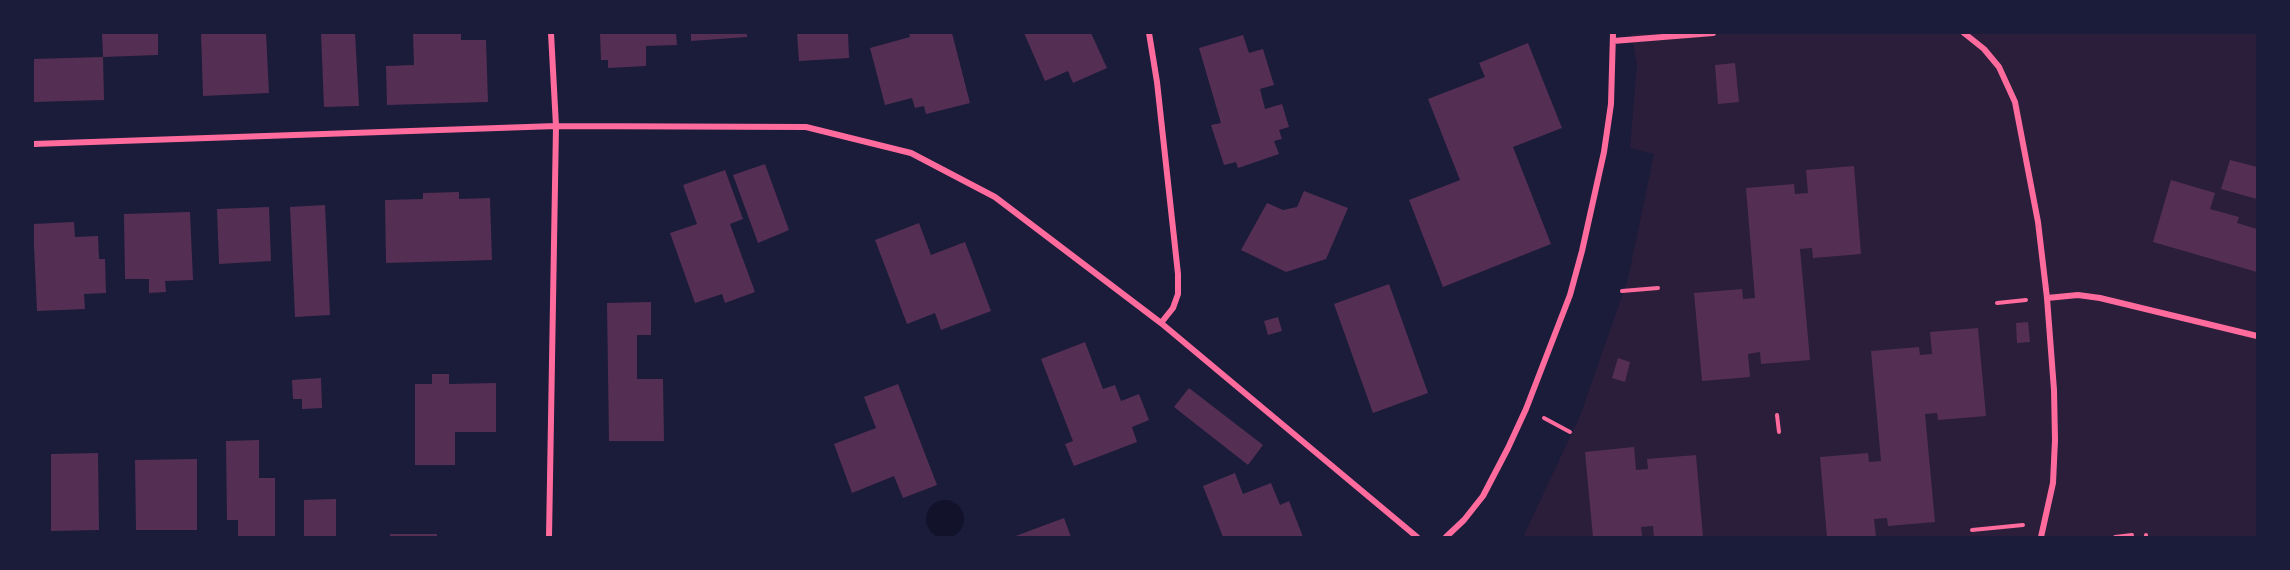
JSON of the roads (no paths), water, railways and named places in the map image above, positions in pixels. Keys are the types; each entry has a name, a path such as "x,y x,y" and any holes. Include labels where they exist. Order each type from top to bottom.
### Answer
{"street":[{"path":"549,537 556,126 551,33"},
{"path":"1149,33 1157,82 1178,274 1178,294 1173,308 1161,323"},
{"path":"1446,537 1464,520 1483,496 1526,409 1570,295 1585,240 1604,152 1611,104 1613,33"},
{"path":"1613,41 1713,33"},
{"path":"1964,33 1984,49 1999,67 2015,102 2038,222 2047,298 2054,390 2055,440 2053,483 2041,537"},
{"path":"33,144 556,126 806,127 911,153 995,197 1161,323 1417,537"},
{"path":"2047,298 2078,295 2100,298 2257,336"}]}
